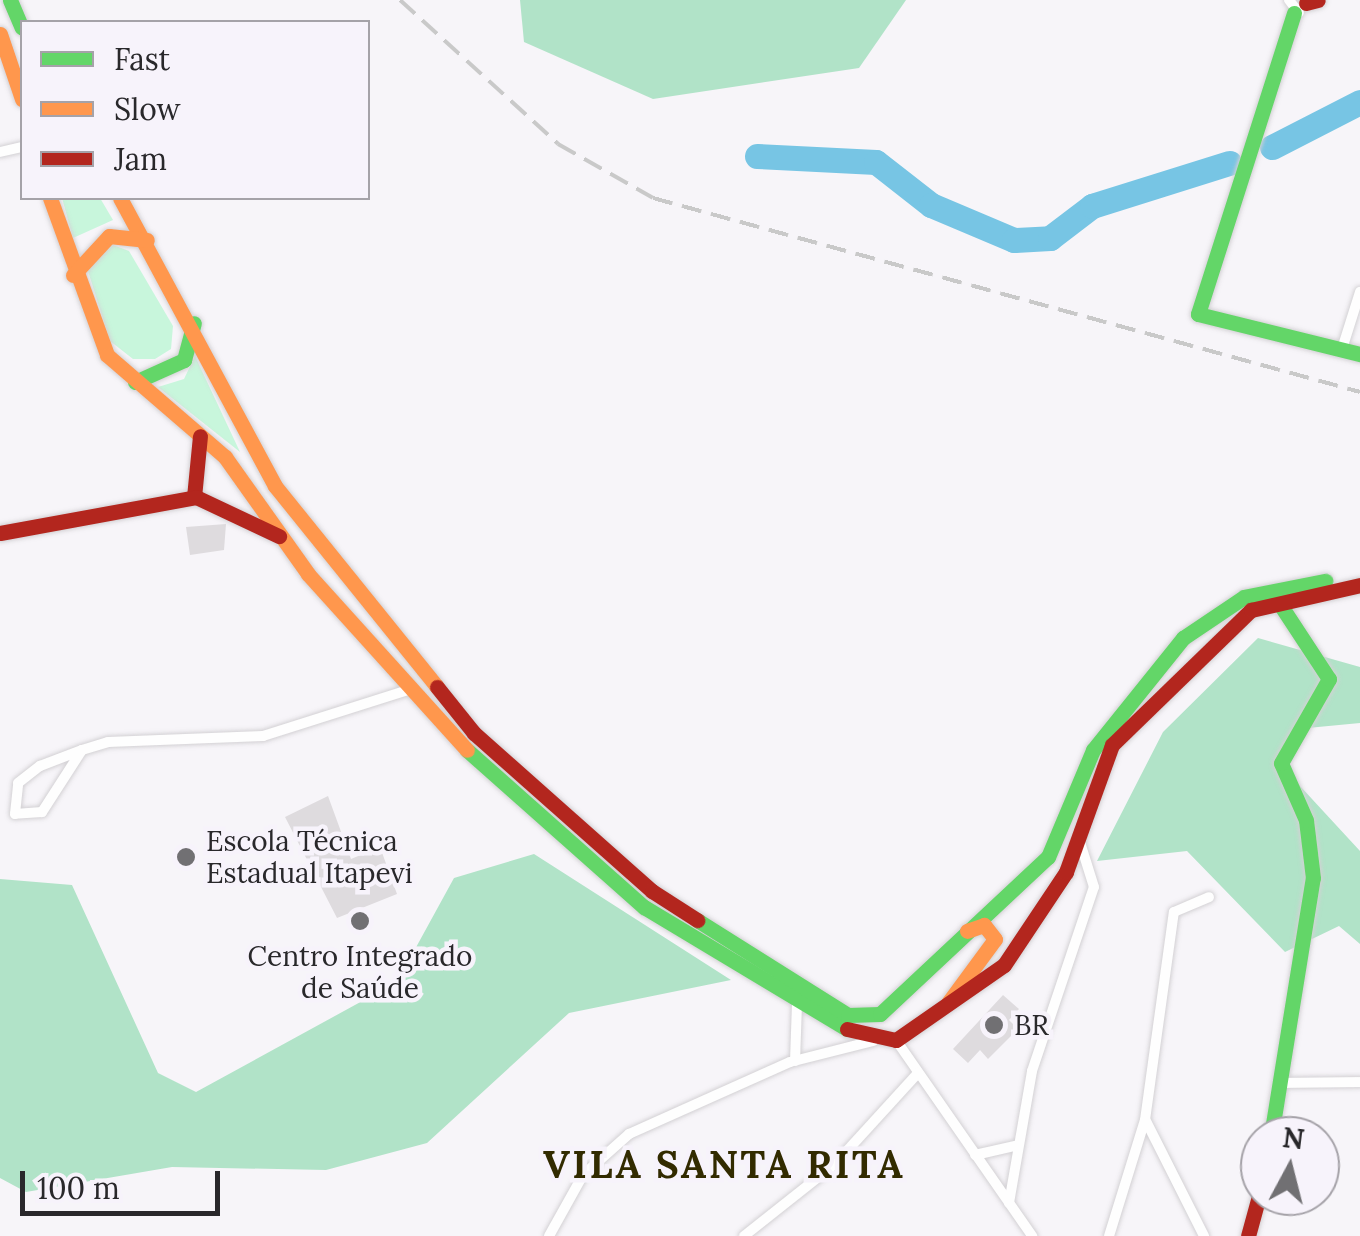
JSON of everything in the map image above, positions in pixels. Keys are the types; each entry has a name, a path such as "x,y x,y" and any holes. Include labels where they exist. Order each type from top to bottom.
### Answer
{"main road":[{"path":"10,0 20,23"},
{"path":"1302,3 1251,140 1198,314 1360,354"},
{"path":"0,34 20,92"},
{"path":"51,200 95,337 135,382 200,436 252,490 279,536 508,794 586,864 797,1003 888,1040 943,1012 1032,930 1079,838 1112,745 1142,707 1250,610 1360,585"},
{"path":"121,200 194,323 255,453 326,558 544,804 652,890 848,1014 880,1014 973,925 993,932 991,948 943,1012"},
{"path":"73,276 109,236 146,240"},
{"path":"135,382 184,360 194,323"},
{"path":"194,497 200,436"},
{"path":"0,534 194,497 279,536"},
{"path":"934,962 1048,857 1093,750 1184,638 1244,598 1360,576"},
{"path":"1275,1116 1313,878 1306,820 1281,763 1294,728 1330,679 1279,603"}],"street":[{"path":"1342,349 1360,292"},
{"path":"82,750 42,812 15,814 18,783 82,750 147,738 264,736 414,688"},
{"path":"1009,1203 1015,1146 1094,886 1079,838"},
{"path":"1109,1236 1145,1120 1174,912 1209,897"},
{"path":"795,1061 797,1003"},
{"path":"549,1236 608,1148 795,1061 888,1040 918,1072 1032,1236"},
{"path":"744,1236 835,1164 918,1072"},
{"path":"1281,1083 1360,1082"},
{"path":"1145,1120 1204,1236"},
{"path":"976,1154 1015,1146"}],"green space":[{"path":"520,0 906,0 859,68 653,99 524,42"},
{"path":"63,200 101,200 113,220 73,238"},
{"path":"113,245 129,251 173,326 171,349 155,359 133,359 110,341 87,268"},
{"path":"195,356 240,452 158,387 184,379"},
{"path":"1258,638 1360,667 1360,723 1297,729 1288,773 1360,851 1360,944 1339,926 1285,952 1187,851 1097,861 1163,732"},
{"path":"534,854 731,980 569,1013 427,1143 326,1170 172,1167 26,1192 0,1178 0,879 72,885 158,1073 196,1092 397,982 454,878"}],"building":[{"path":"226,524 224,550 190,555 186,527"},
{"path":"328,796 351,859 380,847 397,894 337,918 285,817"},
{"name":"BR","path":"1003,995 1019,1009 1009,1020 1018,1029 988,1059 980,1050 968,1063 953,1049"}],"waterway":[{"path":"1272,147 1360,102"},
{"path":"757,156 876,162 931,205 1014,240 1050,238 1092,206 1229,163"}],"railway":[{"path":"400,0 558,144 653,198 1360,392"}],"traffic: fast":[{"path":"10,0 20,23"},
{"path":"1294,13 1198,314 1360,354"},
{"path":"135,382 184,360 194,323"},
{"path":"697,920 848,1015 880,1014 1048,857 1093,750 1183,638 1244,597 1325,581"},
{"path":"1274,1116 1313,878 1306,820 1281,763 1329,679 1279,603"},
{"path":"467,750 644,907 847,1029"}],"traffic: slow":[{"path":"0,34 20,93"},
{"path":"51,200 107,355 225,457 308,574 467,750"},
{"path":"121,200 275,486 437,687"},
{"path":"73,275 109,236 147,240"},
{"path":"948,1003 995,939 984,925 967,931"}],"traffic: jam":[{"path":"1306,3 1318,0"},
{"path":"194,497 200,436"},
{"path":"0,533 196,497 279,536"},
{"path":"847,1029 896,1040 1004,965 1066,872 1112,745 1251,610 1360,585"},
{"path":"437,687 474,733 652,891 697,920"},
{"path":"1248,1236 1253,1216"}],"place":[{"name":"Escola Técnica Estadual Itapevi","path":"186,857"},
{"name":"Centro Integrado de Saúde","path":"360,921"},
{"name":"BR","path":"994,1025"}],"district":[{"name":"VILA SANTA RITA","path":"724,1165"}]}
